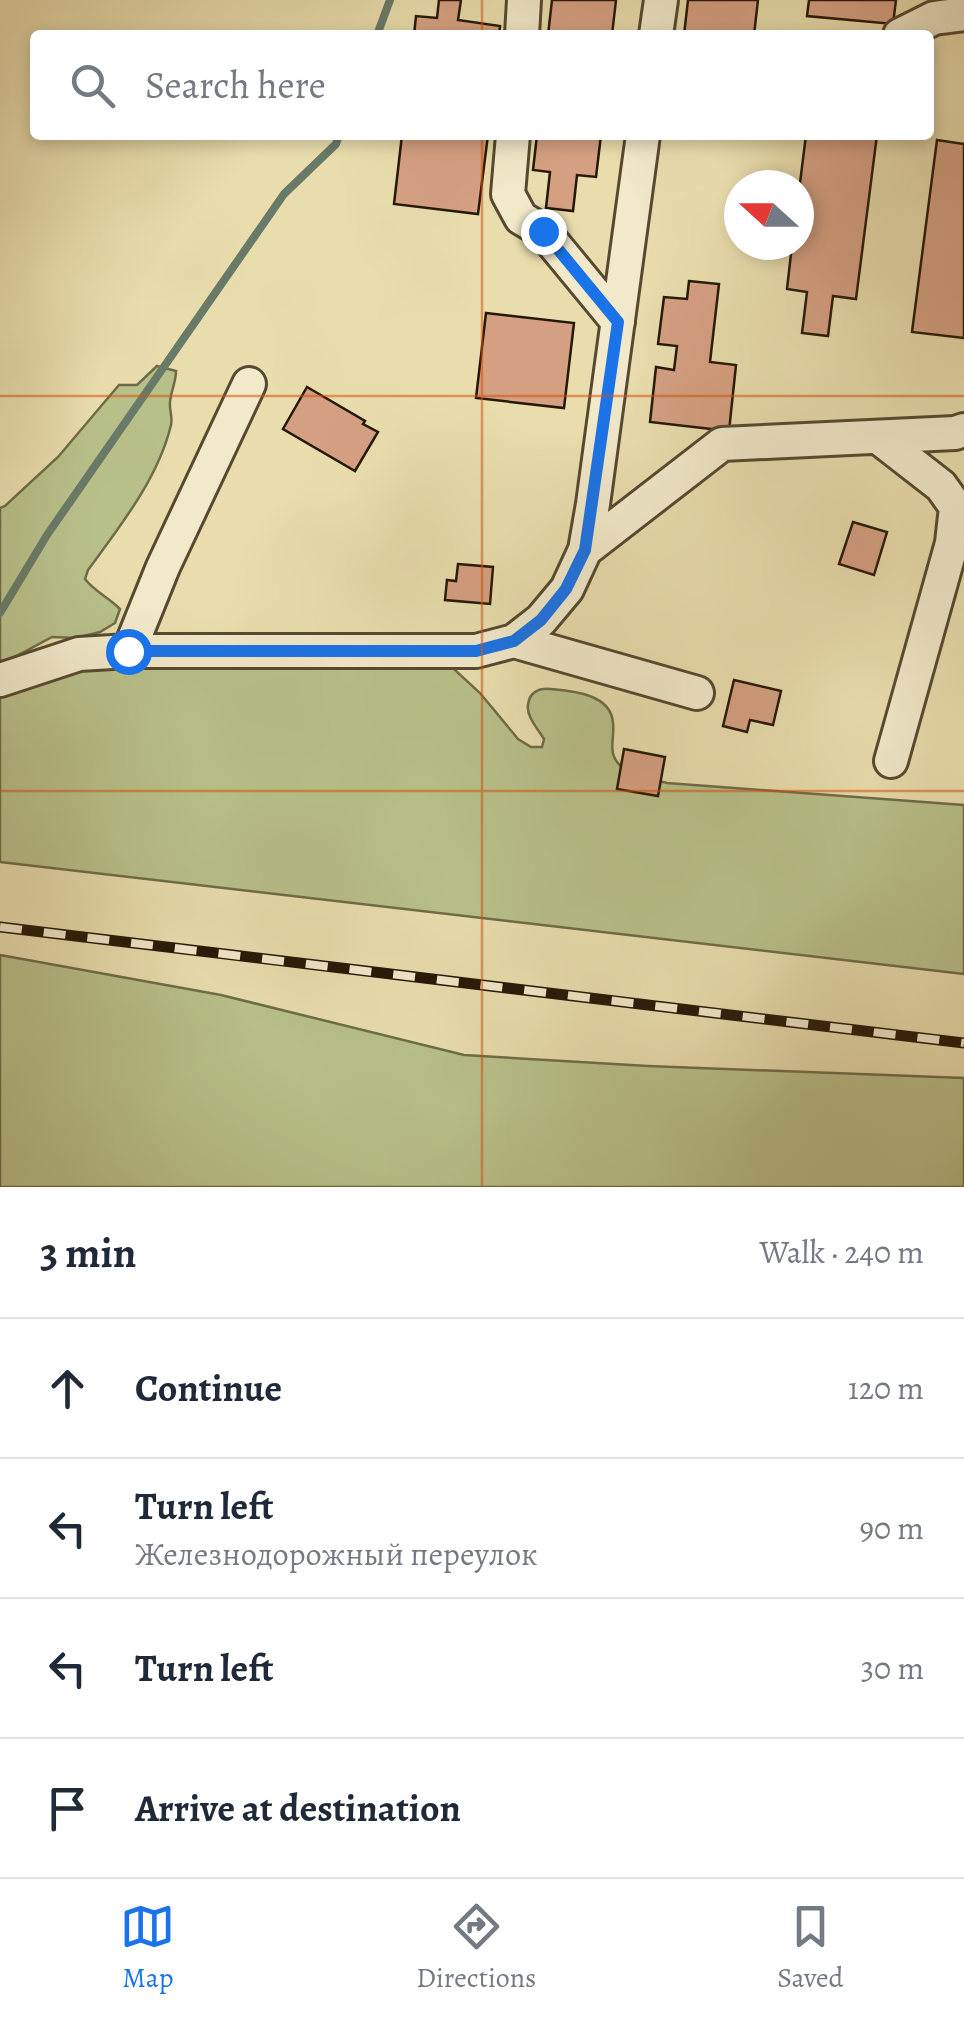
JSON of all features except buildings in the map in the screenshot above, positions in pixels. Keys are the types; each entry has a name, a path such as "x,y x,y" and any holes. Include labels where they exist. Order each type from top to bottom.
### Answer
{"street":[{"path":"522,30 524,0"},
{"path":"657,30 661,0"},
{"path":"910,30 934,18 964,14"},
{"path":"513,140 508,194 521,218 543,231 618,322"},
{"path":"0,680 78,654 476,651 514,641 541,620 566,589 585,550 642,140"},
{"path":"128,651 162,567 249,384"},
{"path":"585,550 722,444 964,430"},
{"path":"878,437 941,486 956,507 952,542 891,762"},
{"path":"514,641 698,693"}],"green space":[{"path":"157,366 176,371 165,445 137,501 85,579 120,609 115,623 100,632 75,638 52,637 0,665 0,508 58,457 119,385 137,385"},
{"path":"435,662 454,669 518,739 531,747 542,747 544,739 529,714 530,697 542,689 569,691 606,706 613,723 614,757 622,767 644,777 667,783 964,805 964,974 0,862 0,689 82,663"},
{"path":"0,955 221,995 464,1055 964,1078 964,1187 0,1187"}],"waterway":[{"path":"379,30 390,0"},
{"path":"0,613 47,535 284,194 337,140"}],"railway":[{"path":"0,927 964,1043"}],"route":[{"path":"128,651 476,651 514,641 541,620 566,589 585,550 618,322 543,231"}]}
